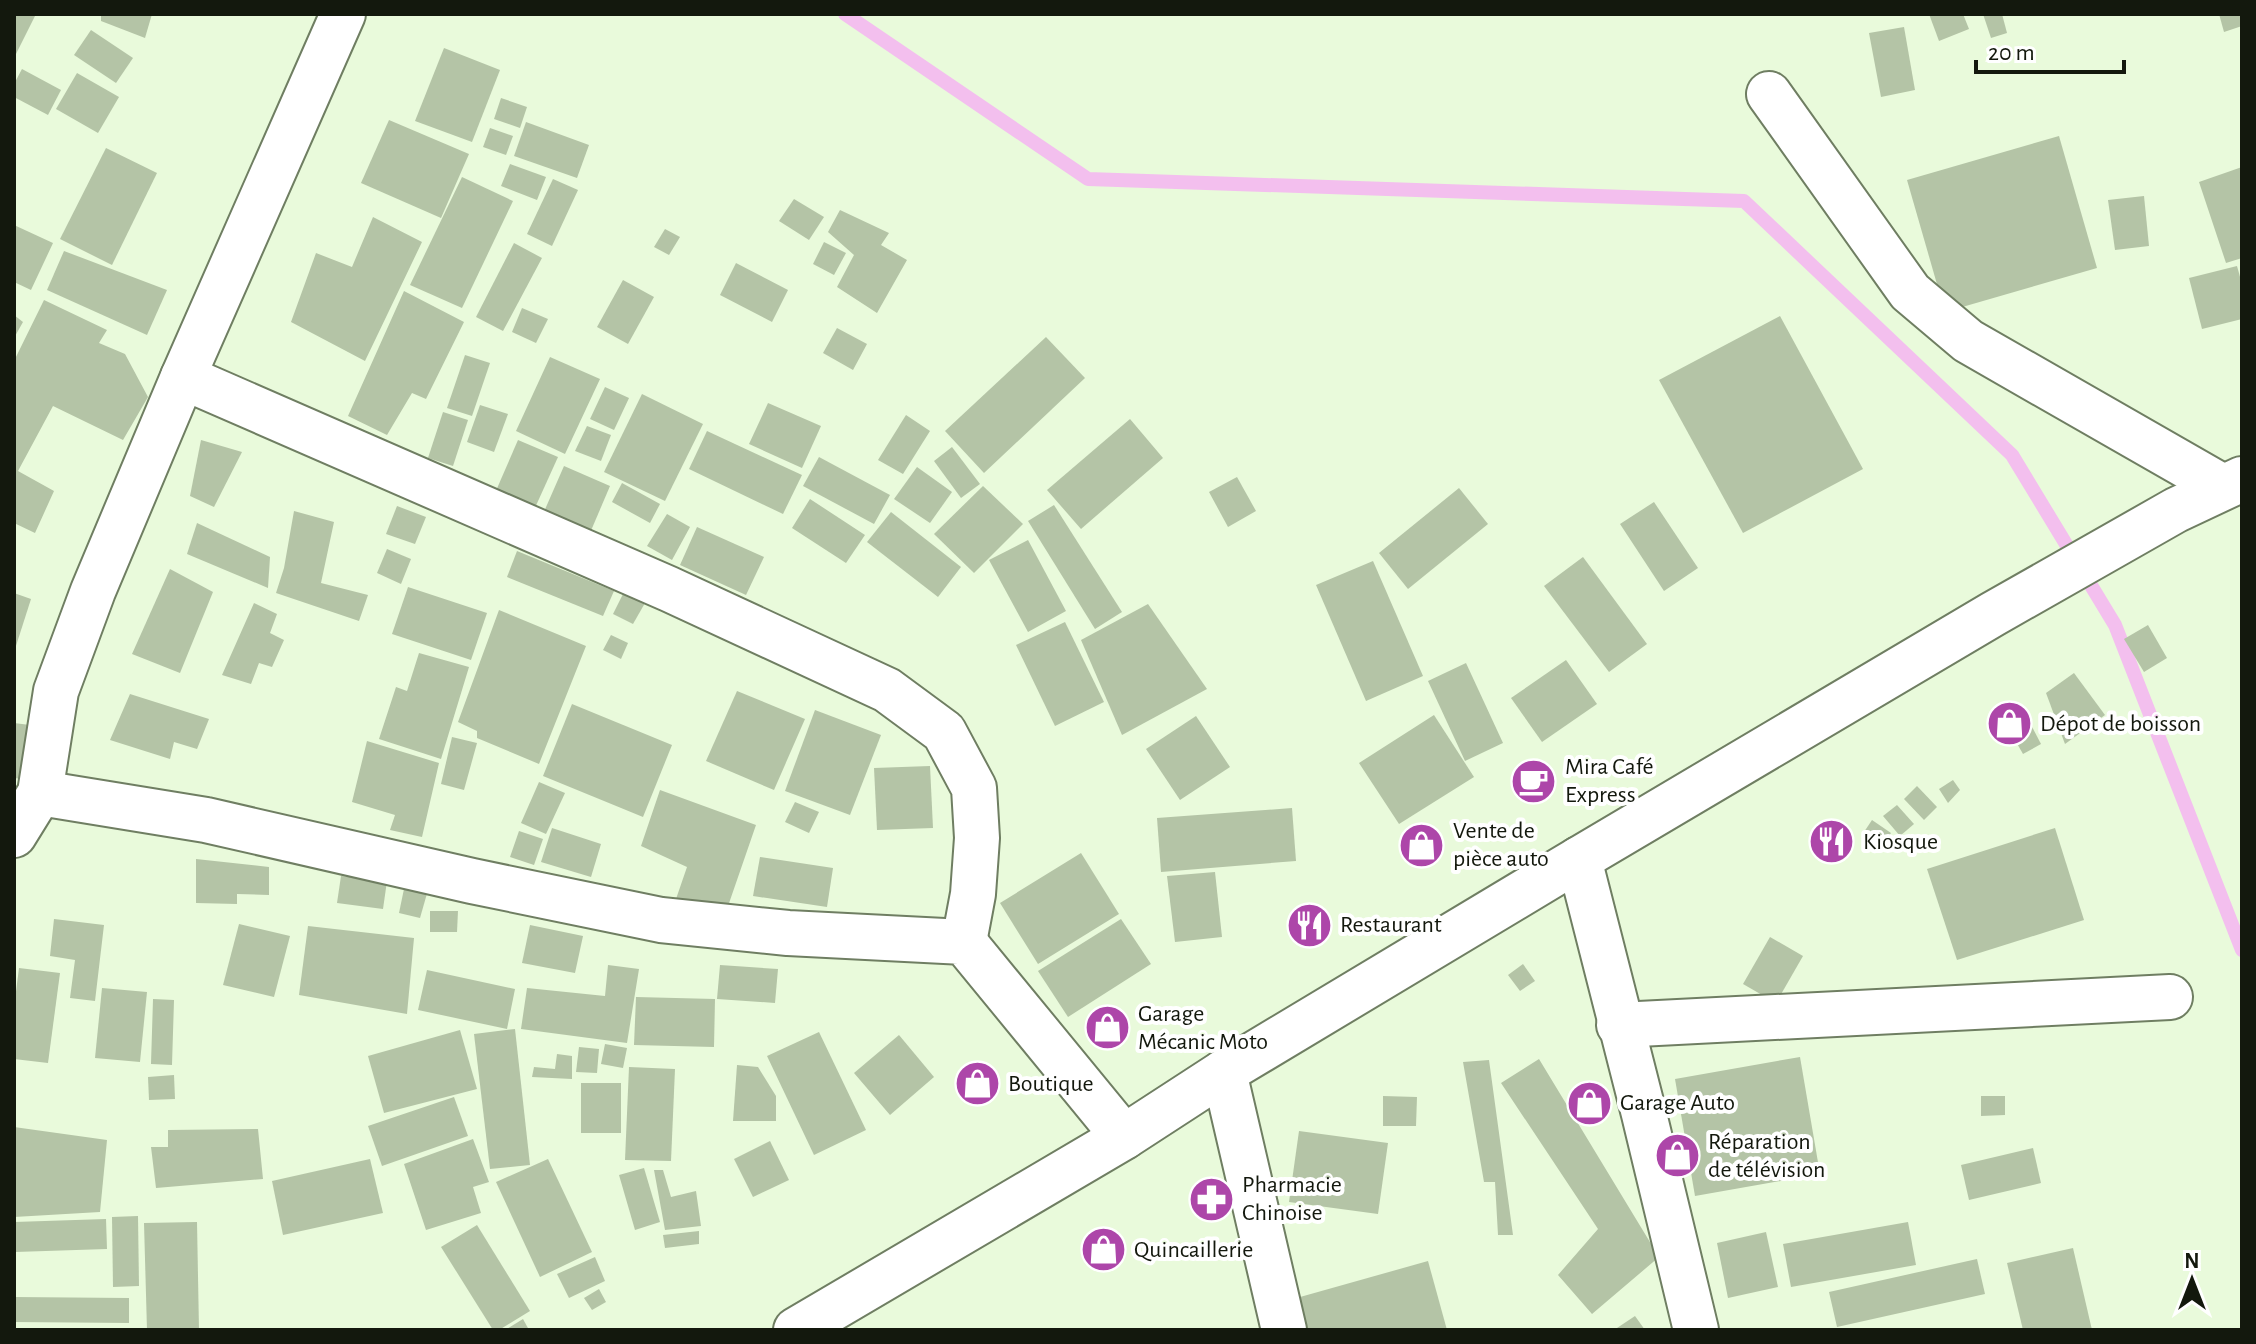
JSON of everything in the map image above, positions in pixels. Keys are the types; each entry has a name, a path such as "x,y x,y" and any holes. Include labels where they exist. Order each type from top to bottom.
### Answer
{"street":[{"path":"14,835 40,793 56,691 93,591 183,377 343,14"},
{"path":"1769,94 1910,292 1968,341 2232,483"},
{"path":"183,377 669,589 887,690 944,732 974,788 977,838 973,894 964,942"},
{"path":"796,1330 1124,1137 1224,1072 1993,614 2176,510 2232,483"},
{"path":"40,793 206,820 472,881 661,920 788,933 964,942 1124,1137"},
{"path":"1579,859 1696,1330"},
{"path":"1619,1025 2170,997"},
{"path":"1224,1072 1284,1330"}],"building":[{"path":"14,14 36,14 14,58"},
{"path":"101,14 152,14 145,38 101,21"},
{"path":"1929,14 1963,14 1969,29 1939,41"},
{"path":"1983,14 2002,14 2007,33 1991,38"},
{"path":"2219,14 2242,14 2242,26 2224,32"},
{"path":"1904,27 1915,90 1881,97 1869,33"},
{"path":"91,30 133,58 116,83 74,55"},
{"path":"444,48 500,70 472,142 415,121"},
{"path":"22,69 61,90 48,115 14,97 14,84"},
{"path":"77,73 119,97 98,133 56,109"},
{"path":"501,98 527,107 520,128 494,119"},
{"path":"389,120 469,154 441,218 361,183"},
{"path":"526,122 589,145 577,178 514,156"},
{"path":"490,128 513,136 506,155 483,147"},
{"path":"2059,136 2097,268 1945,312 1907,180"},
{"path":"106,148 157,173 112,265 60,239"},
{"path":"510,164 546,177 537,200 501,186"},
{"path":"2242,167 2242,258 2226,263 2199,182"},
{"path":"462,177 513,201 462,308 410,285"},
{"path":"553,179 578,190 552,246 527,234"},
{"path":"2144,196 2149,246 2115,250 2108,200"},
{"path":"794,199 824,217 809,240 779,221"},
{"path":"840,210 889,233 881,245 907,260 877,313 837,287 854,255 828,232"},
{"path":"373,217 422,242 365,361 291,322 316,253 352,267"},
{"path":"14,225 53,243 31,290 14,282"},
{"path":"665,229 680,237 669,255 654,247"},
{"path":"824,242 846,253 834,275 813,264"},
{"path":"514,243 542,258 503,331 476,317"},
{"path":"64,251 167,290 147,335 47,290"},
{"path":"736,263 788,290 772,322 720,295"},
{"path":"2237,266 2242,284 2242,319 2202,329 2189,278"},
{"path":"623,280 654,297 628,344 597,327"},
{"path":"404,291 464,322 426,399 412,393 387,435 348,416"},
{"path":"44,300 107,330 99,343 125,354 148,397 123,440 53,406 18,471 54,491 35,533 14,523 14,361"},
{"path":"522,308 548,319 536,343 512,332"},
{"path":"14,315 23,322 14,338"},
{"path":"1780,316 1863,469 1743,533 1659,380"},
{"path":"837,328 867,344 853,370 823,353"},
{"path":"1046,337 1085,378 984,473 945,431"},
{"path":"465,355 490,363 472,416 447,408"},
{"path":"550,357 600,379 565,454 516,431"},
{"path":"605,387 629,398 614,430 590,419"},
{"path":"642,394 703,424 665,501 604,472"},
{"path":"768,403 821,426 802,468 749,444"},
{"path":"480,405 508,414 494,452 467,442"},
{"path":"443,412 468,420 453,466 428,458"},
{"path":"906,415 930,431 903,474 878,460"},
{"path":"1130,419 1163,458 1081,529 1047,490"},
{"path":"587,426 611,435 601,461 575,451"},
{"path":"707,431 802,475 783,514 689,469"},
{"path":"201,440 242,452 214,507 190,496"},
{"path":"518,440 558,457 534,510 495,493"},
{"path":"952,447 980,484 961,498 934,461"},
{"path":"819,457 890,495 874,524 803,486"},
{"path":"564,466 610,486 590,533 543,514"},
{"path":"917,467 952,492 930,523 894,499"},
{"path":"1237,477 1256,511 1228,527 1209,492"},
{"path":"622,483 660,504 650,523 612,502"},
{"path":"983,486 1023,524 974,573 934,534"},
{"path":"1459,488 1488,524 1408,589 1379,553"},
{"path":"810,499 865,535 846,563 792,528"},
{"path":"1654,502 1698,568 1664,591 1620,524"},
{"path":"1054,505 1122,612 1095,629 1028,521"},
{"path":"397,506 426,517 415,544 386,534"},
{"path":"294,511 334,522 321,583 368,595 359,621 276,593 284,568"},
{"path":"891,512 961,567 938,597 867,542"},
{"path":"667,514 690,527 672,560 647,546"},
{"path":"197,523 270,557 268,588 187,554"},
{"path":"697,527 764,557 746,595 680,565"},
{"path":"1028,540 1066,611 1028,632 989,560"},
{"path":"387,549 411,559 401,584 377,573"},
{"path":"517,551 614,591 603,616 507,577"},
{"path":"1583,557 1647,644 1609,672 1544,586"},
{"path":"1373,561 1423,676 1366,701 1316,585"},
{"path":"170,569 213,592 180,673 132,654"},
{"path":"408,587 487,613 471,660 392,634"},
{"path":"624,592 645,603 633,624 613,614"},
{"path":"14,593 31,599 15,649 14,649"},
{"path":"254,603 277,614 270,633 284,640 272,667 259,663 251,684 222,675"},
{"path":"1148,604 1207,689 1122,735 1081,640"},
{"path":"499,610 586,646 539,764 477,738 477,731 458,722"},
{"path":"1065,622 1104,702 1055,726 1016,645"},
{"path":"2148,625 2167,658 2144,672 2124,639"},
{"path":"611,635 628,643 621,659 603,650"},
{"path":"419,653 469,667 441,759 379,739 396,687 407,691"},
{"path":"1566,660 1597,704 1542,742 1511,698"},
{"path":"1466,663 1503,743 1465,761 1428,681"},
{"path":"2074,673 2105,715 2065,744 2046,693"},
{"path":"737,691 805,719 774,790 706,761"},
{"path":"130,694 209,719 197,749 174,742 170,759 110,740"},
{"path":"572,704 672,745 643,817 543,776"},
{"path":"815,710 881,735 850,815 785,791"},
{"path":"1434,715 1474,777 1399,824 1359,763"},
{"path":"1196,716 1230,767 1180,800 1146,749"},
{"path":"14,723 30,725 22,779 14,778"},
{"path":"2030,723 2041,744 2023,754 2011,733"},
{"path":"452,737 477,743 464,790 441,784"},
{"path":"367,741 439,763 422,837 390,830 395,815 352,802"},
{"path":"930,766 933,828 877,830 874,768"},
{"path":"1953,780 1960,790 1948,803 1939,789"},
{"path":"539,782 565,793 546,834 521,823"},
{"path":"1917,786 1937,807 1924,820 1904,799"},
{"path":"660,790 756,825 727,909 676,899 687,867 641,846"},
{"path":"795,802 819,812 809,833 785,822"},
{"path":"1897,805 1914,824 1900,836 1883,816"},
{"path":"1292,808 1296,861 1161,872 1157,818"},
{"path":"1872,820 1891,833 1883,845 1864,832"},
{"path":"552,828 601,844 591,877 541,862"},
{"path":"2055,828 2084,920 1957,960 1927,869"},
{"path":"519,831 543,839 534,865 510,857"},
{"path":"1081,853 1119,914 1038,964 1000,903"},
{"path":"760,857 833,868 827,907 753,896"},
{"path":"196,859 269,867 269,895 237,894 237,904 196,903"},
{"path":"1215,872 1222,937 1175,942 1167,876"},
{"path":"341,876 387,881 383,909 337,903"},
{"path":"405,884 428,890 420,918 399,913"},
{"path":"430,911 458,911 457,932 430,932"},
{"path":"54,919 104,925 95,1001 70,998 75,960 50,956"},
{"path":"1121,919 1151,964 1068,1017 1038,971"},
{"path":"239,924 290,936 274,997 223,985"},
{"path":"530,925 583,936 575,973 522,963"},
{"path":"308,926 414,938 407,1014 299,995"},
{"path":"1770,937 1803,956 1776,1003 1743,984"},
{"path":"1523,964 1535,981 1520,991 1508,975"},
{"path":"608,965 639,969 627,1043 521,1029 527,988 605,996"},
{"path":"720,965 778,969 775,1003 717,999"},
{"path":"19,968 60,973 48,1063 14,1059 14,1007"},
{"path":"427,970 515,989 507,1029 418,1010"},
{"path":"102,988 147,992 140,1062 95,1058"},
{"path":"636,997 715,999 714,1047 634,1045"},
{"path":"153,999 174,1000 172,1065 151,1064"},
{"path":"515,1029 530,1165 490,1169 474,1034"},
{"path":"460,1030 477,1089 384,1113 368,1056"},
{"path":"819,1032 866,1130 814,1155 767,1056"},
{"path":"899,1035 934,1077 890,1115 854,1073"},
{"path":"605,1044 627,1048 623,1068 601,1064"},
{"path":"579,1047 599,1049 597,1073 576,1072"},
{"path":"557,1054 572,1056 572,1079 532,1077 534,1067 555,1069"},
{"path":"1800,1057 1820,1174 1695,1196 1675,1079"},
{"path":"1539,1059 1659,1257 1592,1314 1558,1275 1598,1229 1501,1083"},
{"path":"1489,1060 1513,1235 1498,1235 1495,1182 1484,1182 1463,1062"},
{"path":"737,1065 758,1067 776,1096 776,1121 733,1121"},
{"path":"629,1067 675,1069 671,1161 625,1160"},
{"path":"174,1075 175,1099 149,1100 148,1077"},
{"path":"581,1083 621,1083 621,1133 581,1133"},
{"path":"1383,1096 1417,1097 1416,1126 1383,1126"},
{"path":"1981,1096 2005,1096 2005,1115 1981,1116"},
{"path":"454,1097 468,1136 382,1166 368,1126"},
{"path":"14,1127 107,1140 100,1212 14,1217"},
{"path":"258,1129 263,1179 156,1188 151,1147 168,1147 168,1130"},
{"path":"1299,1131 1388,1143 1378,1214 1289,1202"},
{"path":"473,1139 489,1182 473,1187 481,1213 426,1230 404,1164"},
{"path":"770,1141 789,1180 753,1197 734,1159"},
{"path":"2033,1148 2041,1183 1969,1200 1961,1165"},
{"path":"370,1159 383,1213 283,1235 272,1181"},
{"path":"548,1159 592,1252 540,1277 496,1182"},
{"path":"644,1168 660,1222 635,1230 619,1175"},
{"path":"654,1170 663,1170 671,1197 696,1191 701,1226 665,1230"},
{"path":"138,1216 139,1286 113,1287 112,1217"},
{"path":"106,1219 107,1249 15,1252 14,1222"},
{"path":"197,1222 199,1330 147,1330 144,1223"},
{"path":"1908,1222 1916,1265 1791,1287 1783,1244"},
{"path":"477,1225 530,1311 499,1330 493,1330 441,1247"},
{"path":"699,1231 699,1244 665,1248 663,1235"},
{"path":"1766,1232 1778,1287 1728,1298 1717,1243"},
{"path":"2073,1248 2092,1330 2023,1330 2007,1263"},
{"path":"595,1257 605,1281 569,1298 557,1274"},
{"path":"1977,1259 1985,1294 1837,1327 1829,1292"},
{"path":"1428,1261 1447,1330 1302,1330 1293,1299"},
{"path":"599,1289 606,1302 592,1310 584,1298"},
{"path":"14,1297 129,1298 129,1323 14,1322"},
{"path":"1635,1316 1645,1330 1614,1330"},
{"path":"523,1319 529,1330 505,1330"}],"waterway":[{"path":"845,14 1088,179 1744,201 2012,455 2115,625 2242,950"}],"place":[{"name":"Dépot de boisson","path":"2009,724"},
{"name":"Mira Café Express","path":"1534,781"},
{"name":"Kiosque","path":"1832,842"},
{"name":"Vente de pièce auto","path":"1422,845"},
{"name":"Restaurant","path":"1309,925"},
{"name":"Garage Mécanic Moto","path":"1107,1028"},
{"name":"Boutique","path":"977,1084"},
{"name":"Garage Auto","path":"1589,1103"},
{"name":"Réparation de télévision","path":"1677,1156"},
{"name":"Pharmacie Chinoise","path":"1211,1199"},
{"name":"Quincaillerie","path":"1103,1250"}]}
